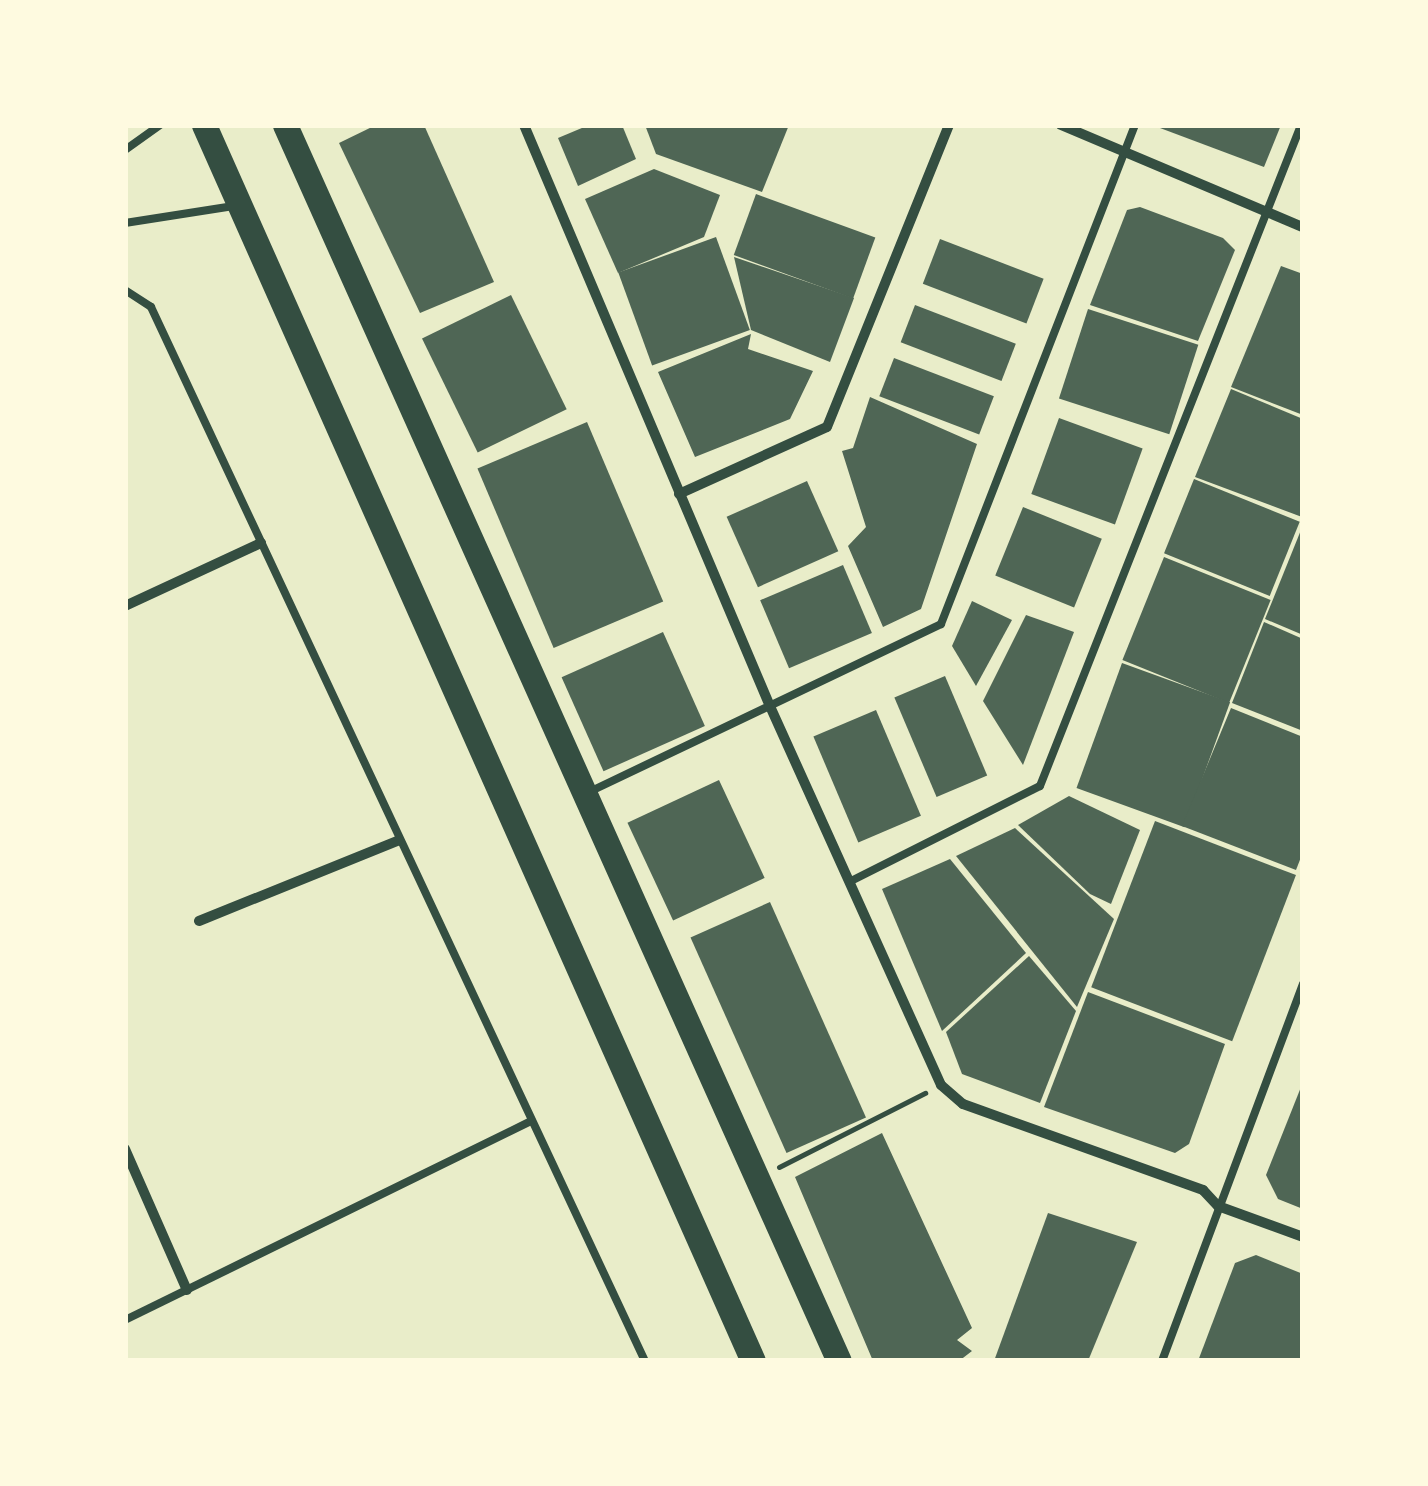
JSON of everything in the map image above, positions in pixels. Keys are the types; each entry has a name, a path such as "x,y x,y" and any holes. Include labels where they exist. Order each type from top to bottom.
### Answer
{"main road":[{"path":"204,125 753,1361"},
{"path":"285,125 838,1361"}],"street":[{"path":"524,125 769,704 854,880 941,1086 963,1104 1203,1190 1218,1206 1303,1237"},
{"path":"680,494 827,427 949,125"},
{"path":"1061,125 1303,227"},
{"path":"125,606 261,543"},
{"path":"199,921 397,841"},
{"path":"125,1148 188,1290"}],"lane":[{"path":"125,150 160,125"},
{"path":"585,794 941,624 1135,125"},
{"path":"854,880 1040,786 1302,125"},
{"path":"125,223 239,206"},
{"path":"125,290 150,306 397,841 645,1361"},
{"path":"1162,1361 1303,983"},
{"path":"125,1320 532,1121"}],"path":[{"path":"755,1179 941,1086"}],"building":[{"path":"376,125 424,125 494,282 420,313 339,143"},
{"path":"589,125 622,125 636,159 578,186 558,138"},
{"path":"645,125 789,125 762,192 656,154"},
{"path":"1152,125 1281,125 1264,167"},
{"path":"654,169 720,195 704,237 618,273 585,199"},
{"path":"756,194 875,237 853,299 734,255"},
{"path":"1140,207 1223,238 1235,250 1198,341 1090,305 1127,210"},
{"path":"716,237 750,330 652,366 618,273"},
{"path":"940,239 1044,279 1026,324 923,284"},
{"path":"734,257 854,298 830,362 751,330"},
{"path":"1281,266 1303,274 1303,415 1231,387"},
{"path":"511,295 567,409 478,453 422,338"},
{"path":"915,305 1016,344 1001,381 901,342"},
{"path":"1088,309 1198,345 1169,434 1059,398"},
{"path":"751,334 748,349 813,371 790,419 695,457 658,372"},
{"path":"894,358 994,396 979,435 879,396"},
{"path":"1231,389 1303,419 1302,517 1195,477"},
{"path":"870,397 977,444 921,609 883,627 848,546 866,527 842,451 853,448"},
{"path":"1059,418 1143,448 1115,525 1031,494"},
{"path":"587,422 663,601 554,648 477,468"},
{"path":"1194,479 1300,522 1270,596 1164,553"},
{"path":"807,481 838,551 758,587 727,517"},
{"path":"1023,507 1102,539 1074,607 995,576"},
{"path":"1303,525 1303,635 1265,619"},
{"path":"1164,557 1271,600 1229,703 1122,660"},
{"path":"843,565 872,633 789,668 760,600"},
{"path":"972,601 1012,620 976,686 952,646"},
{"path":"1026,615 1074,632 1023,765 983,701"},
{"path":"1264,622 1303,639 1303,731 1232,703"},
{"path":"663,632 705,726 603,771 562,677"},
{"path":"1122,663 1230,702 1185,827 1077,788"},
{"path":"945,676 987,775 937,797 894,697"},
{"path":"1231,708 1303,737 1303,852 1296,870 1182,826"},
{"path":"876,710 921,816 858,842 813,737"},
{"path":"719,780 765,878 673,921 627,823"},
{"path":"1069,796 1140,830 1111,904 1090,894 1018,825"},
{"path":"1155,821 1296,875 1232,1041 1091,987"},
{"path":"1015,828 1114,919 1077,1007 956,856"},
{"path":"950,859 1026,953 942,1031 882,889"},
{"path":"770,902 866,1118 787,1153 691,937"},
{"path":"1029,956 1076,1011 1040,1103 962,1074 946,1032"},
{"path":"1088,992 1225,1044 1189,1144 1175,1153 1044,1107"},
{"path":"1303,1082 1303,1209 1278,1199 1266,1175"},
{"path":"882,1133 972,1328 957,1340 972,1351 959,1361 873,1361 795,1177"},
{"path":"1048,1213 1137,1242 1088,1361 994,1361"},
{"path":"1256,1255 1303,1274 1303,1361 1198,1361 1235,1263"}]}
